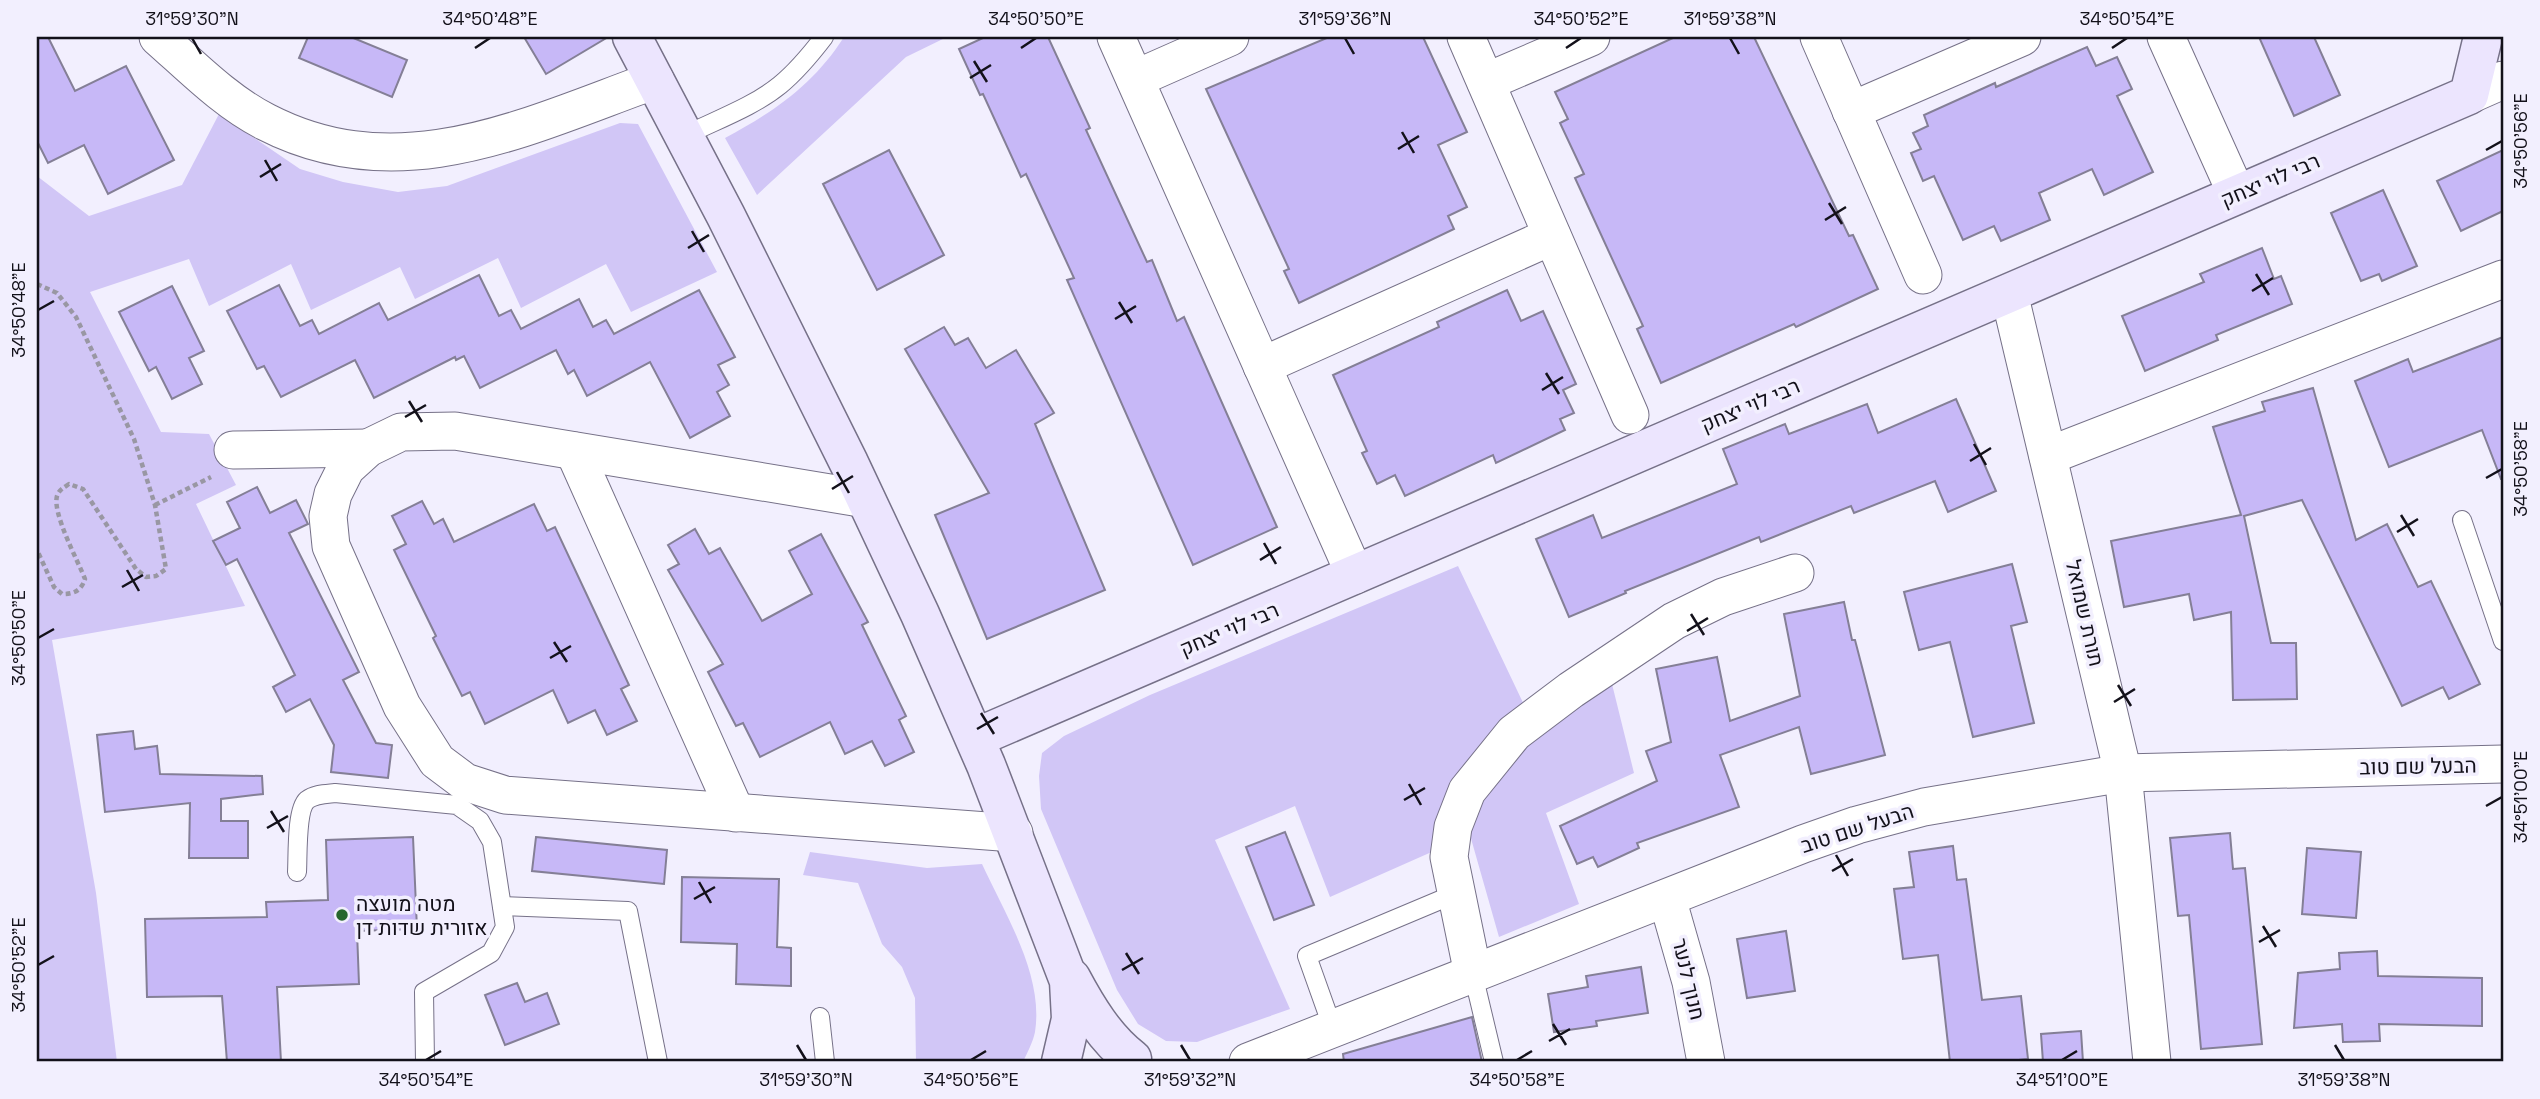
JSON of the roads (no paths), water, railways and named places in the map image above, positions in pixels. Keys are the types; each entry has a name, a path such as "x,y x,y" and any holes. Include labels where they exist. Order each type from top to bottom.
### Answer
{"street":[{"path":"632,37 744,252 866,499 975,738 1065,968 1070,993 1070,1019 1061,1062"},
{"path":"1116,37 1354,575"},
{"path":"1135,79 1230,37"},
{"path":"1466,37 1630,415"},
{"path":"1486,82 1591,37"},
{"path":"1819,37 1923,275"},
{"path":"1851,111 2022,37"},
{"path":"2166,37 2237,195"},
{"name":"רבי לוי יצחק","path":"975,738 2486,88 2483,37"},
{"path":"161,38 227,97 265,122 304,139 344,149 383,153 423,152 500,136 655,80"},
{"path":"1262,366 1552,236"},
{"path":"2048,456 2503,279"},
{"name":"תורת שמואל","path":"2009,293 2123,772 2152,1062"},
{"path":"866,499 455,431 401,432 368,448 346,468 332,494 328,516 331,546 402,706 437,761 465,782 505,795 1014,834"},
{"path":"233,450 368,448"},
{"path":"574,450 736,813"},
{"path":"1473,974 1449,857 1453,827 1467,791 1514,733 1571,690 1674,621 1723,597 1795,573"},
{"name":"הבעל שם טוב","path":"1248,1062 1822,837 1891,815 2123,772 2503,764"},
{"name":"חנוך לנער","path":"1667,898 1691,982 1706,1062"},
{"path":"1065,968 1101,1026 1118,1048 1135,1061"},
{"path":"1067,1062 1096,1051 1121,1054 1135,1061"}],"lane":[{"path":"684,136 755,102 779,86 804,63 824,37"},
{"path":"2462,520 2503,641"},
{"path":"297,872 300,811 305,801 315,795 335,793 457,805 480,821 492,842 505,927 491,953 424,992 425,1062"},
{"path":"1333,1029 1307,956 1457,894"},
{"path":"502,906 628,911 658,1062"},
{"path":"1473,974 1494,1062"},
{"path":"820,1017 825,1062"}],"place":[{"name":"מטה מועצה אזורית שדות דן","path":"342,915"}]}
